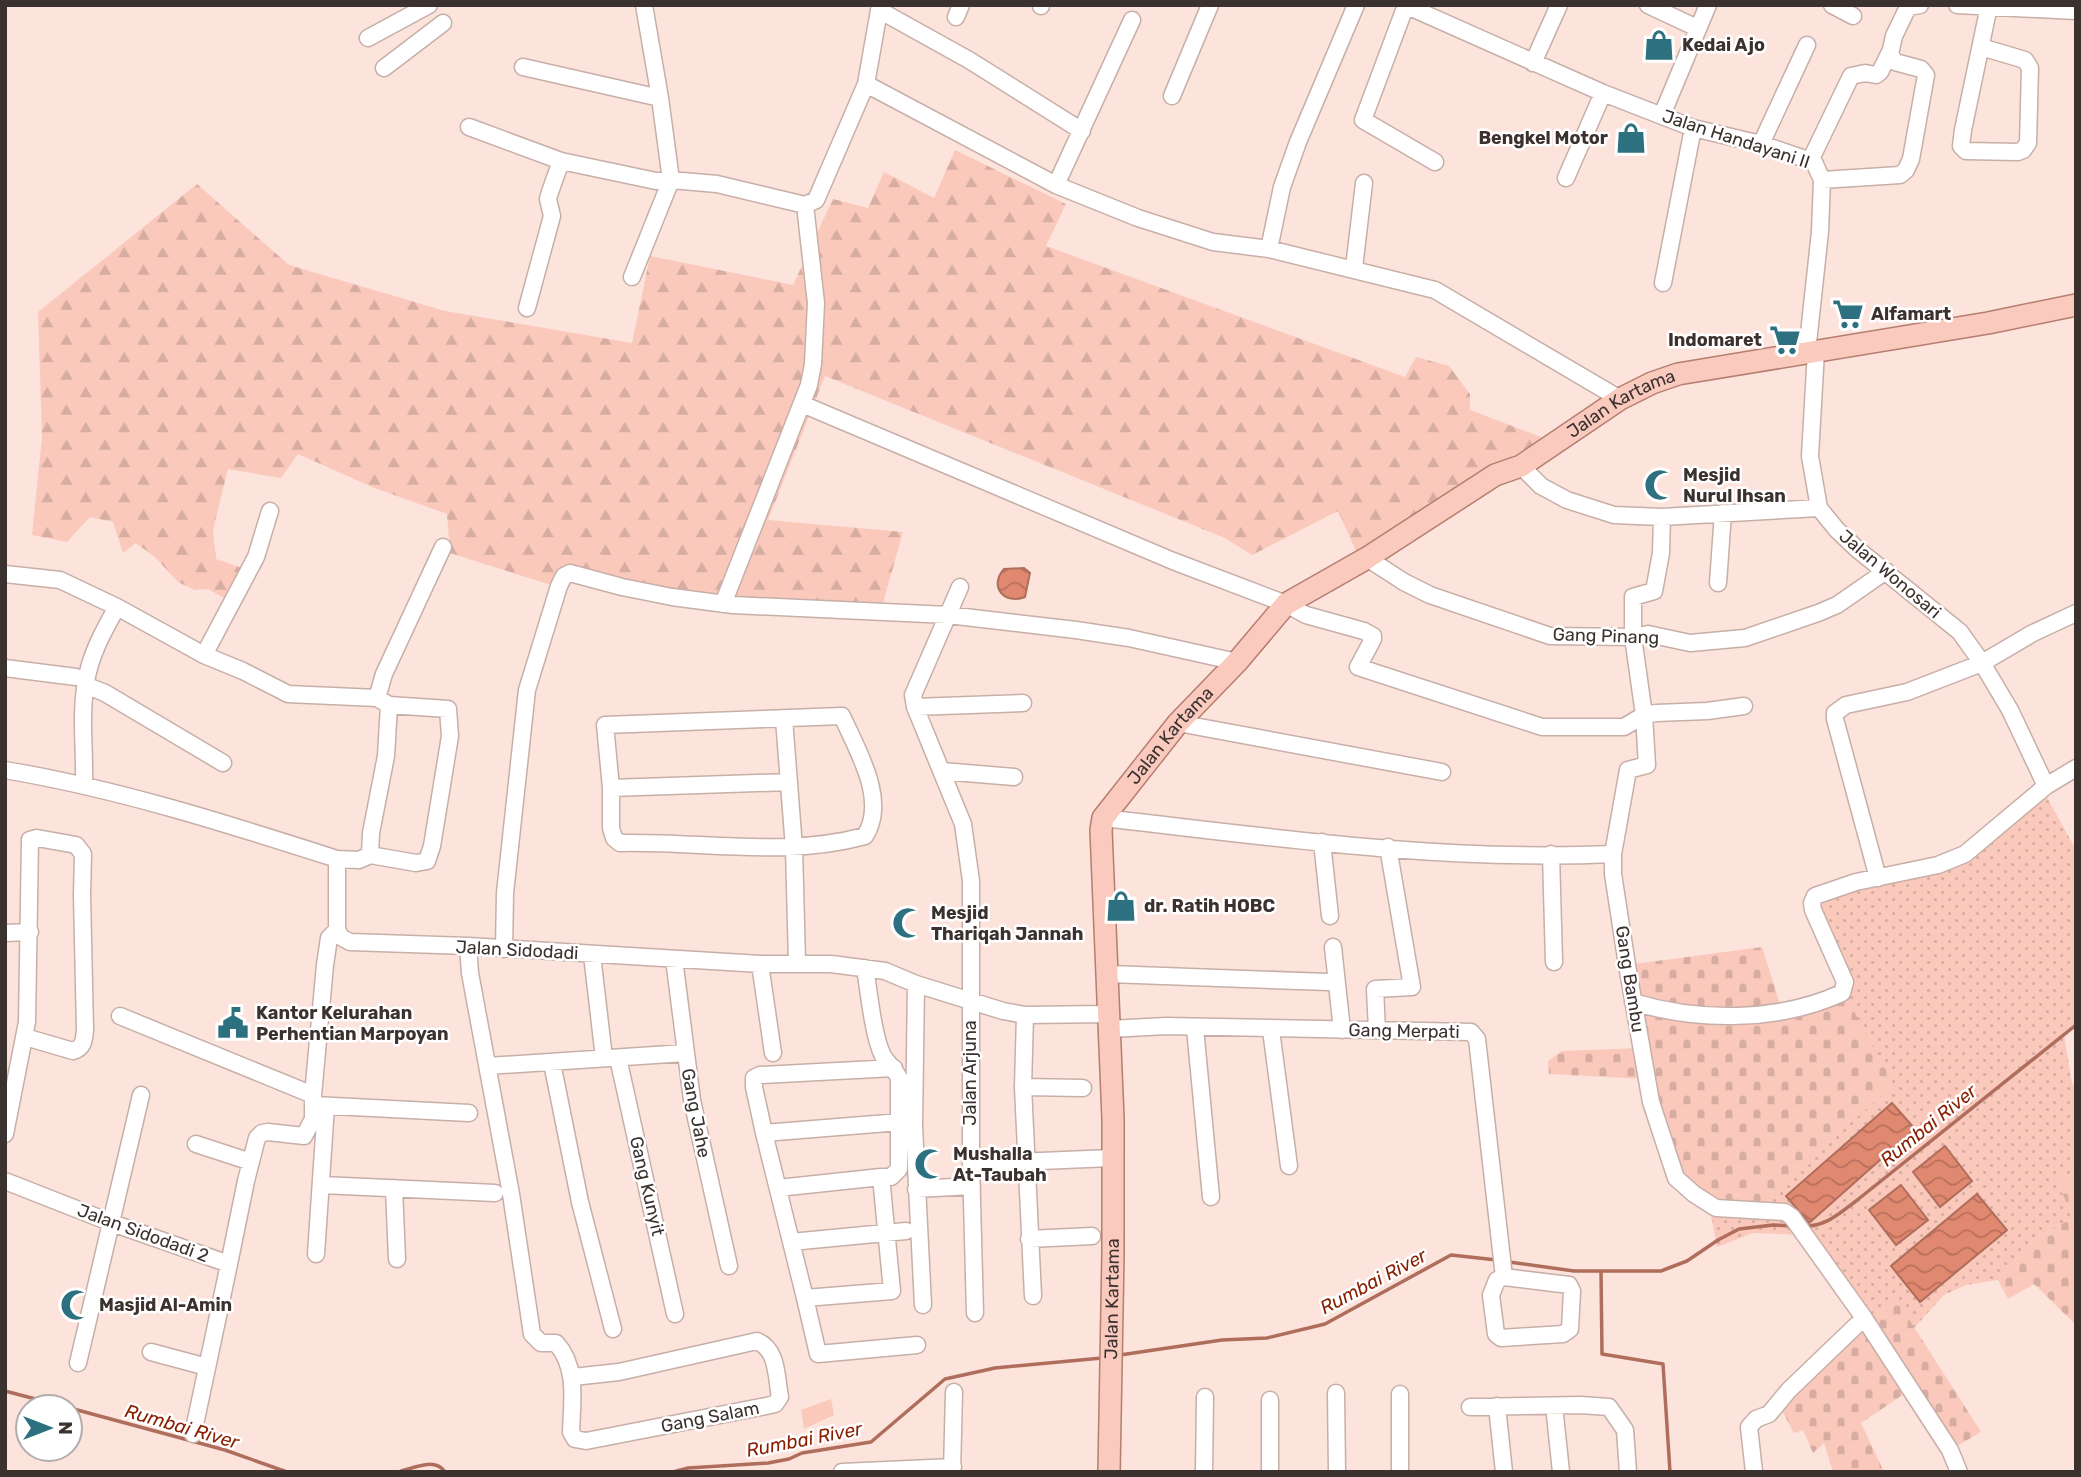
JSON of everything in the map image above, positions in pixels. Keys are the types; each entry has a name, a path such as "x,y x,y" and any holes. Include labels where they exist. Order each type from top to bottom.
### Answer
{"main road":[{"name":"Jalan Kartama","path":"1109,1472 1112,1158 1103,818 1178,723 1237,662 1286,604 1367,558 1495,475 1521,466 1620,399 1652,383 1678,374 2076,306"}],"street":[{"path":"368,38 429,5"},
{"path":"632,277 671,180 644,5"},
{"path":"1172,96 1210,5"},
{"path":"1269,249 1286,176 1356,5"},
{"path":"1406,5 1363,120 1435,162"},
{"name":"Jalan Handayani II","path":"1406,5 1533,63 1693,128 1811,159 1818,166 1822,180 1812,352"},
{"path":"1533,63 1559,5"},
{"path":"1648,5 1697,29"},
{"path":"1662,115 1708,5"},
{"path":"1832,5 1853,16"},
{"path":"1811,159 1851,76 1866,73 1876,75 1880,72 1894,36 1909,8 1920,5"},
{"path":"1957,5 2076,10"},
{"path":"1981,47 2025,60 2030,68 2028,143 2018,152 1966,151 1961,146 1989,6"},
{"path":"468,127 561,160 656,181 717,184 805,205 816,200 866,84 880,8 1082,131"},
{"path":"1056,185 1132,20"},
{"path":"384,68 443,23"},
{"path":"1761,144 1807,45"},
{"path":"1822,180 1900,175 1906,170 1911,159 1926,75 1921,69 1895,62 1891,59 1890,52"},
{"path":"523,67 660,98"},
{"path":"866,84 1056,185 1138,218 1213,242 1269,249 1435,290 1620,399"},
{"path":"1566,178 1603,93"},
{"path":"1662,283 1693,128"},
{"path":"527,308 552,216 550,192 561,160"},
{"path":"1354,268 1364,183"},
{"path":"723,604 802,404 813,364 816,303 805,205"},
{"path":"1521,466 1541,486 1567,500 1614,515 1662,517 1819,508 1810,457 1812,352"},
{"path":"802,404 1173,561 1286,604 1306,615 1364,631 1373,636 1359,667 1542,727 1624,727 1644,715 1744,706"},
{"name":"Jalan Wonosari","path":"1819,508 1857,550 1960,632 2010,710 2046,786"},
{"path":"204,655 256,557 270,511"},
{"path":"1718,583 1723,513"},
{"path":"1644,715 1633,638 1633,597 1654,591 1661,553 1662,517"},
{"path":"370,855 371,833 389,729 383,701 390,661 443,547"},
{"name":"Gang Pinang","path":"1367,558 1430,595 1550,636 1633,638 1648,634 1690,643 1745,638 1837,605 1886,571"},
{"path":"504,949 505,893 527,690 559,586 564,576 570,572 622,587 723,604 948,615 1129,638 1237,662"},
{"path":"5,573 60,580 117,607 204,655 288,694 448,709 450,716 450,736 432,846 427,861 416,863 370,855 359,860 337,859 146,801 84,785 5,770"},
{"path":"960,587 914,690 915,707 1023,703"},
{"path":"84,785 81,681 117,607"},
{"path":"1878,878 1835,713 1846,705 1907,692 1982,663 2033,633 2076,613"},
{"path":"5,668 81,681 223,763"},
{"name":"Jalan Arjuna","path":"915,707 963,824 971,881 971,1164 975,1313"},
{"name":"Gang Bambu","path":"1644,715 1647,765 1628,770 1613,853 1613,874 1651,1101 1676,1178 1716,1208 1785,1212 1792,1217 1864,1318 1950,1450 1959,1472"},
{"path":"842,716 862,761 872,793 872,824 865,836 794,848 620,843 614,838 611,828 611,788 605,725 784,719 842,716"},
{"path":"784,719 794,848 797,963"},
{"path":"1178,723 1442,772"},
{"path":"1633,1002 1663,1011 1713,1016 1777,1012 1816,1005 1842,993 1845,982 1812,903 1815,896 1938,865 1965,854 2046,786 2076,768"},
{"path":"942,771 1014,777"},
{"path":"611,788 789,782"},
{"path":"1103,818 1322,842 1482,855 1613,853"},
{"path":"5,1134 25,1037 30,932 30,840 37,838 76,845 83,854 85,1030 83,1043 73,1051 25,1037"},
{"path":"1322,842 1330,916"},
{"path":"1377,1030 1374,989 1412,987 1388,848"},
{"path":"1551,854 1554,962"},
{"path":"337,859 337,930"},
{"name":"Jalan Sidodadi","path":"337,930 341,937 350,942 864,968 885,971 916,984 1003,1012 1109,1022"},
{"name":"Jalan Sidodadi 2","path":"5,1181 112,1223 229,1264 257,1138 262,1133 304,1136 313,1119 318,1102 325,965 329,938 337,930"},
{"path":"5,933 30,932"},
{"path":"468,946 470,973 488,1066 685,1052"},
{"path":"1333,947 1342,1030"},
{"name":"Gang Kunyit","path":"592,955 611,1058 675,1314"},
{"name":"Gang Jahe","path":"674,959 692,1100 729,1266"},
{"path":"760,964 773,1052"},
{"path":"778,1188 891,1177 899,1169 899,1078 884,1058 879,1045 864,968"},
{"path":"1109,974 1328,982"},
{"path":"916,984 916,1189 923,1305"},
{"path":"1025,1015 1023,1087 1033,1297"},
{"path":"120,1016 318,1102 469,1113"},
{"name":"Gang Merpati","path":"1109,1022 1195,1028 1471,1032 1477,1039 1503,1267"},
{"path":"1195,1028 1211,1197"},
{"path":"1271,1030 1289,1166"},
{"path":"552,1063 580,1202 612,1329"},
{"name":"Gang Salam","path":"488,1066 532,1334 541,1343 556,1343 562,1350 573,1377 571,1432 575,1439 586,1441 766,1406 775,1404 780,1396 772,1352 757,1341 619,1372 573,1377"},
{"path":"894,1068 760,1075 754,1078 754,1087 818,1354 917,1345"},
{"path":"1023,1087 1083,1088"},
{"path":"78,1363 141,1095"},
{"path":"316,1254 321,1185 318,1102"},
{"path":"764,1133 900,1122"},
{"path":"196,1144 251,1163"},
{"path":"971,1164 1112,1158"},
{"path":"881,1177 892,1291"},
{"path":"321,1185 495,1193"},
{"path":"916,1189 972,1186"},
{"path":"394,1188 397,1259"},
{"path":"791,1242 906,1231"},
{"path":"1029,1239 1092,1236"},
{"path":"193,1434 229,1264"},
{"path":"1503,1267 1569,1285 1572,1292 1570,1329 1563,1334 1538,1336 1501,1338 1496,1334 1491,1295 1503,1267"},
{"path":"805,1298 913,1289"},
{"path":"1754,1472 1749,1427 1756,1419 1769,1413 1789,1390 1864,1318"},
{"path":"151,1352 208,1367"},
{"path":"842,1472 952,1469 954,1392"},
{"path":"1336,1393 1337,1472"},
{"path":"1400,1394 1400,1472"},
{"path":"1204,1472 1205,1396"},
{"path":"1270,1400 1270,1472"},
{"path":"1497,1406 1504,1472"},
{"path":"1554,1406 1561,1472"},
{"path":"1470,1407 1609,1407 1625,1430 1628,1472"}],"green space":[{"path":"955,150 1066,204 1046,246 1405,377 1416,357 1449,366 1470,394 1470,410 1544,438 1431,504 1357,553 1338,511 1252,555 1225,538 825,376 768,520 903,532 881,610 736,600 556,574 551,585 450,553 447,514 372,487 298,454 281,478 228,469 213,530 216,559 245,569 228,600 208,589 195,590 178,582 155,557 136,543 123,553 113,522 90,517 67,542 32,535 42,437 38,312 197,184 289,265 445,311 632,343 650,256 793,285 833,199 868,208 884,172 934,198"},
{"path":"2038,781 2076,850 2076,1025 2064,1035 2072,1083 2076,1087 2076,1170 2057,1181 2073,1218 2035,1239 1998,1280 1966,1285 1944,1295 1914,1328 1898,1302 1864,1318 1806,1235 1753,1233 1717,1247 1709,1205 1842,989 1810,903 1878,869 1939,856 1961,847"},
{"path":"1762,947 1780,1004 1842,989 1894,1085 1751,1210 1724,1209 1676,1178 1647,1079 1549,1074 1548,1061 1562,1051 1641,1048 1627,965"},
{"path":"2076,1170 2074,1323 2034,1284 2008,1299 1998,1280 2035,1239 2073,1218 2057,1181"},
{"path":"1898,1302 1981,1432 1950,1450 1910,1390 1861,1423 1884,1472 1833,1472 1824,1443 1813,1453 1803,1430 1794,1433 1780,1407 1864,1318"},
{"path":"831,1399 834,1415 804,1429 801,1410"}],"water":[{"path":"1024,568 1030,573 1025,597 1011,599 1001,593 998,582 1004,569"},
{"path":"1892,1103 1915,1129 1809,1223 1786,1196"},
{"path":"1945,1146 1972,1181 1940,1207 1913,1172"},
{"path":"1901,1185 1928,1220 1896,1245 1869,1210"},
{"path":"1977,1194 2007,1230 1920,1302 1891,1266"}],"waterway":[{"name":"Rumbai River","path":"1805,1226 1826,1222 1844,1210 2076,1025"},
{"name":"Rumbai River","path":"1509,1262 1574,1271 1661,1271 1687,1261 1739,1229 1773,1225 1793,1226"},
{"name":"Rumbai River","path":"1120,1355 1222,1340 1267,1338 1325,1324 1451,1255 1497,1260"},
{"path":"1601,1271 1602,1354 1663,1364 1670,1472"},
{"name":"Rumbai River","path":"673,1472 688,1468 768,1463 802,1453 871,1442 945,1379 995,1368 1102,1358"},
{"name":"Rumbai River","path":"5,1391 14,1393"},
{"name":"Rumbai River","path":"84,1412 225,1450 287,1472"},
{"name":"Rumbai River","path":"398,1472 430,1464 445,1472"}],"place":[{"name":"Kedai Ajo","path":"1659,45"},
{"name":"Bengkel Motor","path":"1631,138"},
{"name":"Alfamart","path":"1848,314"},
{"name":"Indomaret","path":"1785,340"},
{"name":"Mesjid Nurul Ihsan","path":"1660,485"},
{"name":"dr. Ratih HOBC","path":"1121,906"},
{"name":"Mesjid Thariqah Jannah","path":"908,923"},
{"name":"Kantor Kelurahan Perhentian Marpoyan","path":"233,1023"},
{"name":"Mushalla At-Taubah","path":"930,1164"},
{"name":"Masjid Al-Amin","path":"76,1305"}]}
